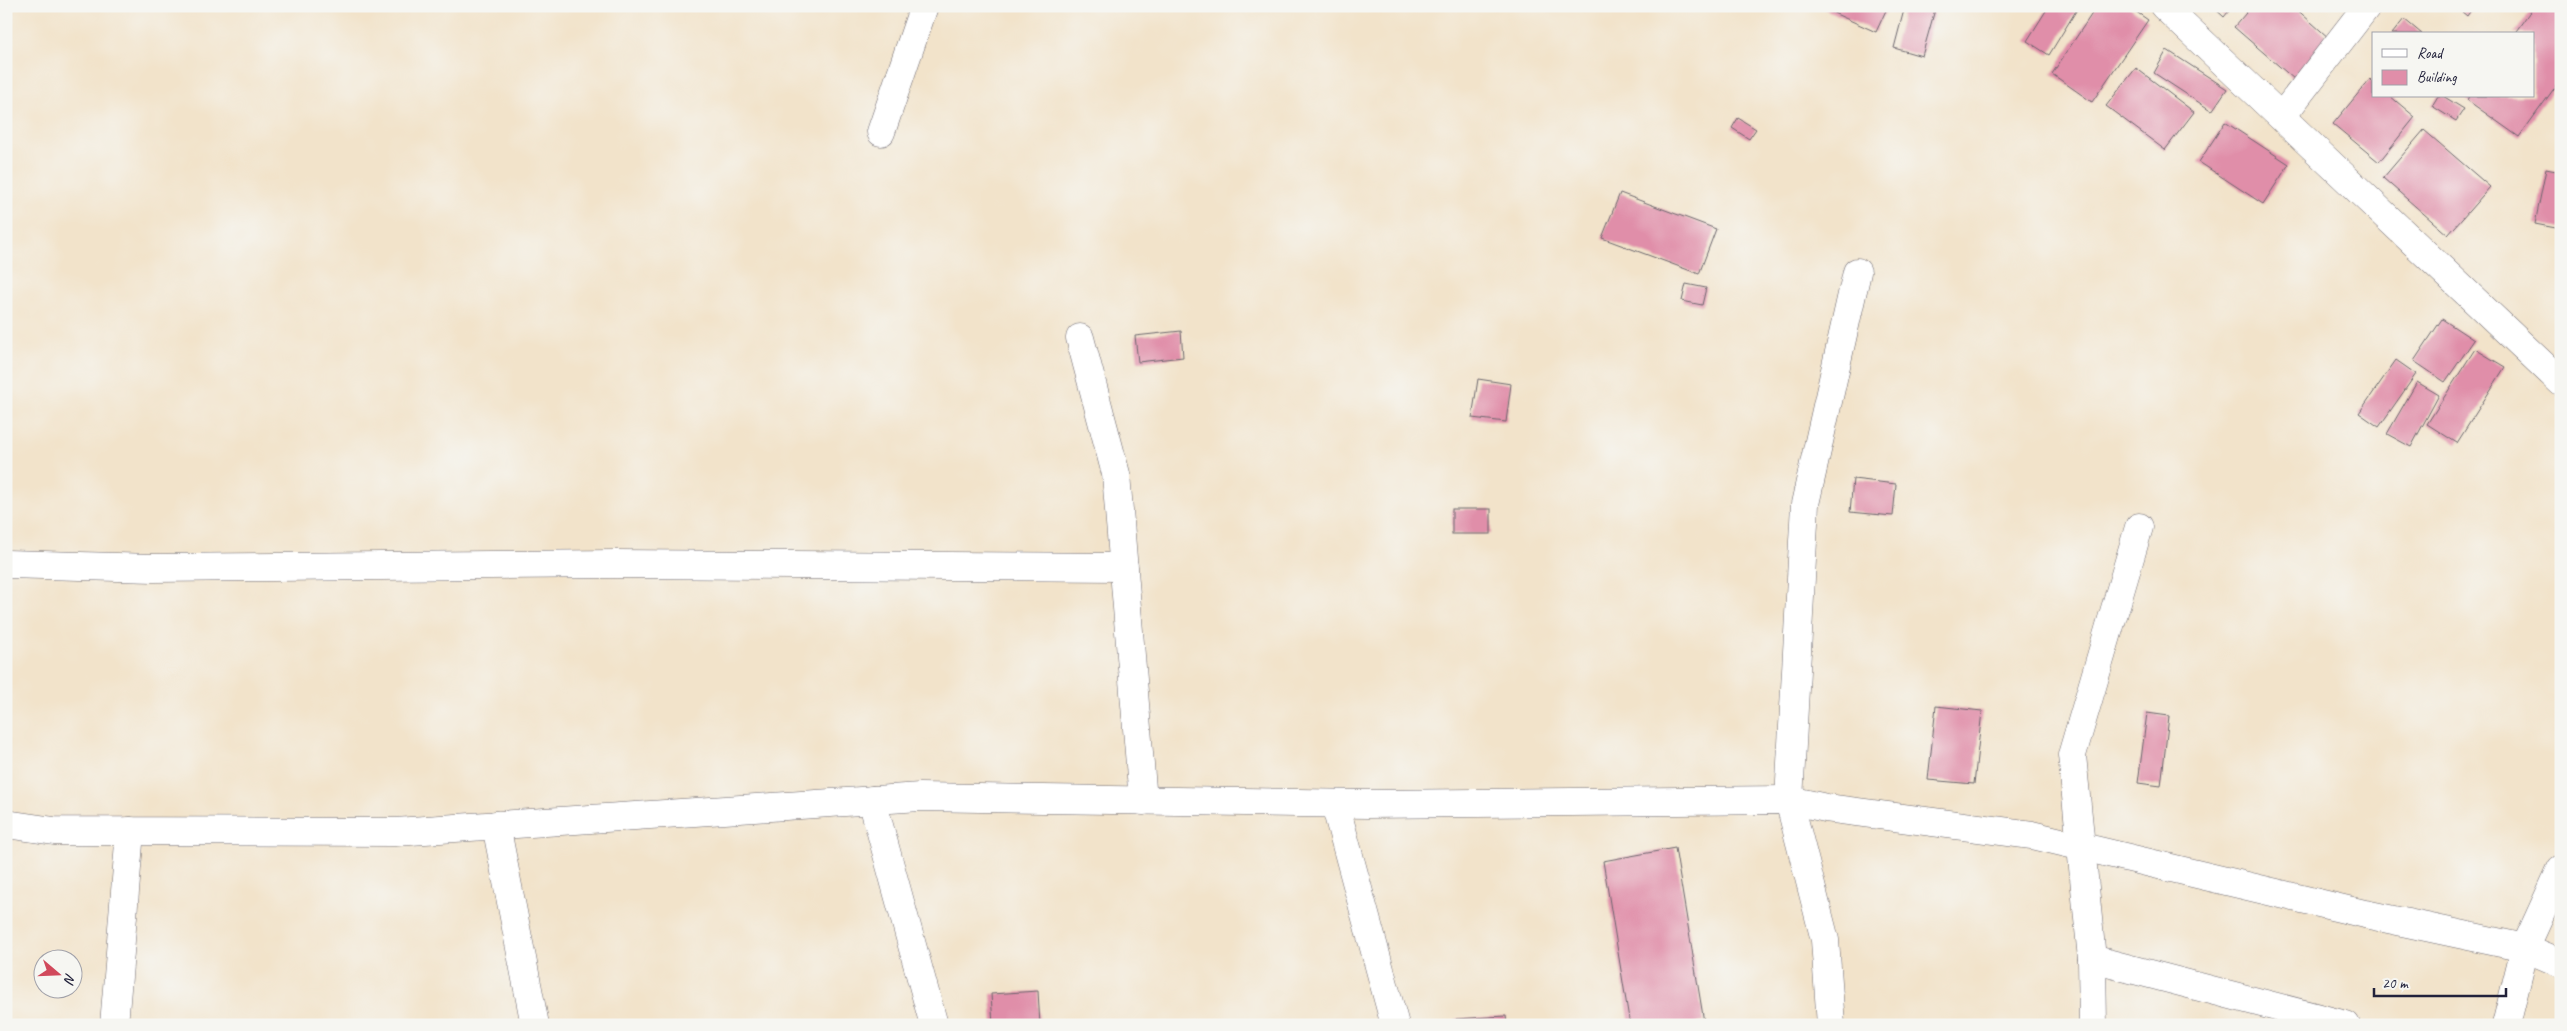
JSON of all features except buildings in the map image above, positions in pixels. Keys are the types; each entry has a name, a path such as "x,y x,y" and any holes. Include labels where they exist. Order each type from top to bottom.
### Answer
{"street":[{"path":"881,132 924,6"},
{"path":"2164,6 2561,382"},
{"path":"2282,116 2367,6"},
{"path":"1831,1025 1825,940 1789,800 1806,504 1857,272"},
{"path":"1080,338 1116,474 1143,801"},
{"path":"2093,1025 2092,959 2083,848 2072,755 2140,527"},
{"path":"6,564 154,568 616,564 1124,567"},
{"path":"6,824 54,831 395,832 920,797 1335,804 1789,800 1826,808 2032,835 2365,914 2525,948 2561,963"},
{"path":"872,800 934,1025"},
{"path":"1335,804 1396,1025"},
{"path":"496,825 535,1025"},
{"path":"114,1025 130,831"},
{"path":"2506,1025 2525,948 2561,869"},
{"path":"2092,959 2346,1025"}]}
